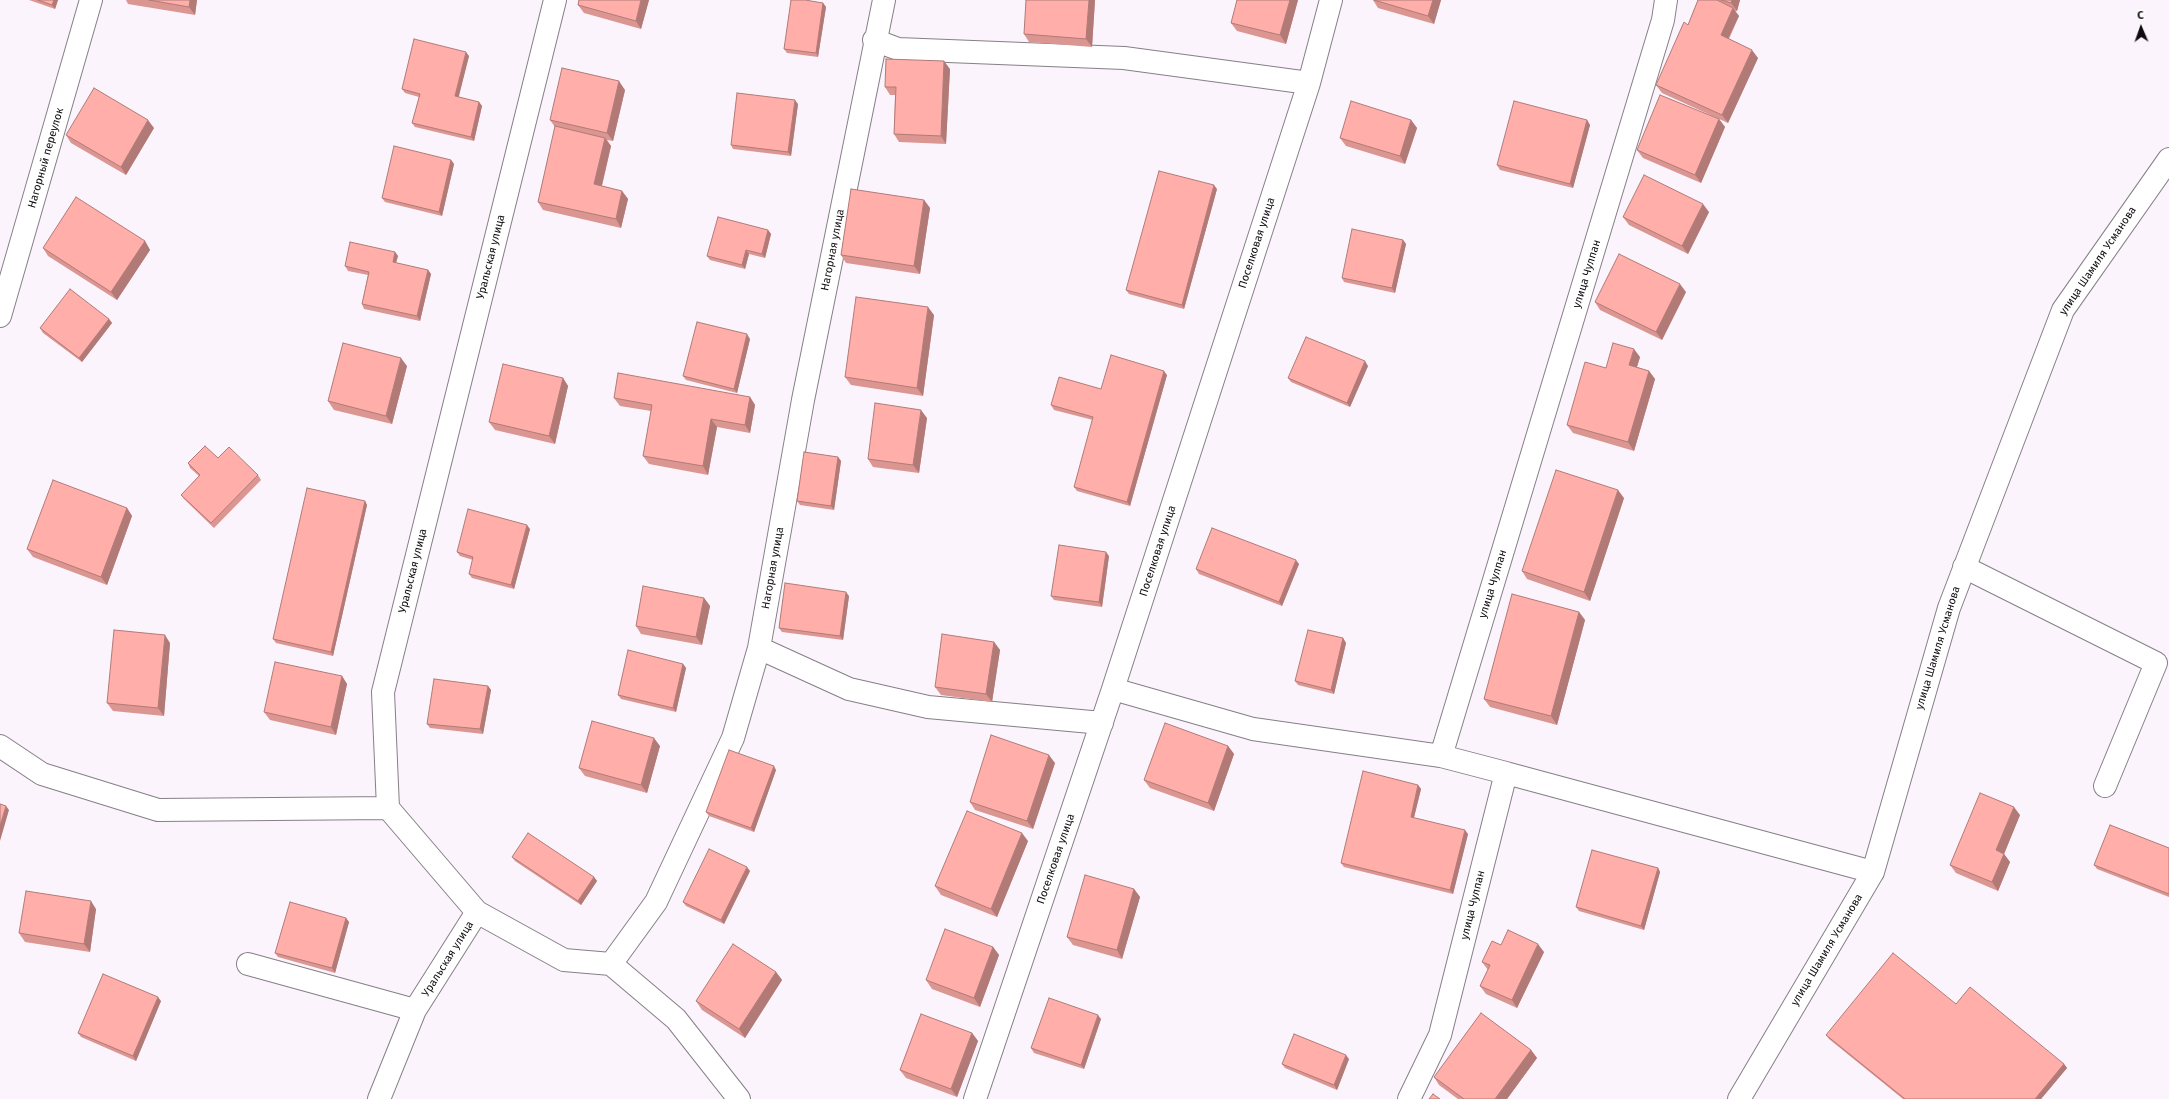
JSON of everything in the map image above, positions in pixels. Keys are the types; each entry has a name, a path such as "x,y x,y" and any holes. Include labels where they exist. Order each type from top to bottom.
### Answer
{"street":[{"name":"Нагорный переулок","path":"0,316 91,0"},
{"name":"Уральская улица","path":"379,1099 415,1010 477,912 388,808 383,692 555,0"},
{"name":"Нагорная улица","path":"611,964 656,902 733,738 759,648 803,400 874,40 884,0"},
{"name":"Поселковая улица","path":"975,1099 1102,723 1309,83 1331,0"},
{"name":"улица Чулпан","path":"1441,756 1665,10"},
{"path":"874,40 898,49 1124,58 1309,83"},
{"name":"улица Шамиля Усманова","path":"1739,1099 1873,872 1949,608 2063,310 2169,159"},
{"path":"1964,567 2156,664 2105,786"},
{"path":"759,648 849,689 928,708 1102,723"},
{"path":"1113,689 1253,728 1441,756 1873,872"},
{"path":"0,746 42,774 158,810 388,808"},
{"name":"улица Чулпан","path":"1409,1099 1440,1035 1506,773"},
{"path":"477,912 564,960 611,964 676,1019 739,1099"},
{"path":"248,964 415,1010"}],"building":[{"path":"38,0 54,0 52,5"},
{"path":"149,0 190,0 189,7"},
{"path":"579,0 641,0 636,21 578,5"},
{"path":"791,0 805,0 823,3 816,53 784,49"},
{"path":"1026,0 1089,0 1086,39 1024,34"},
{"path":"1237,0 1290,0 1280,35 1231,23"},
{"path":"1374,0 1433,0 1428,16"},
{"path":"1698,0 1717,0 1733,8 1721,35 1752,50 1722,115 1656,85 1684,22 1688,25"},
{"path":"1721,0 1732,0 1731,3"},
{"path":"414,39 466,52 455,96 479,102 471,137 412,123 420,94 402,89"},
{"path":"886,59 944,61 941,136 894,134 896,87 885,87"},
{"path":"562,68 619,81 607,133 550,120"},
{"path":"94,88 148,120 121,167 66,135"},
{"path":"737,93 795,100 788,152 731,145"},
{"path":"1660,95 1719,119 1695,175 1637,150"},
{"path":"1351,101 1411,120 1400,156 1340,138"},
{"path":"1514,101 1587,120 1570,184 1497,165"},
{"path":"555,126 605,138 594,184 622,191 616,219 538,202"},
{"path":"394,146 451,160 439,212 382,198"},
{"path":"1159,171 1214,185 1182,305 1126,290"},
{"path":"1644,175 1703,204 1682,246 1623,217"},
{"path":"851,189 924,200 914,266 841,255"},
{"path":"76,197 145,241 111,292 43,248"},
{"path":"718,217 768,230 762,254 746,250 742,265 707,256"},
{"path":"1352,229 1403,240 1392,288 1342,278"},
{"path":"350,242 395,252 393,262 428,270 417,316 362,304 369,272 345,266"},
{"path":"1619,254 1680,284 1656,332 1595,302"},
{"path":"70,289 109,319 79,358 40,328"},
{"path":"856,297 928,307 917,388 845,377"},
{"path":"697,322 747,334 734,389 683,376"},
{"path":"1306,337 1365,361 1347,403 1288,378"},
{"path":"343,343 401,358 386,416 328,401"},
{"path":"1613,343 1634,349 1629,365 1649,371 1628,442 1567,425 1585,362 1606,368"},
{"path":"1111,355 1164,371 1127,502 1074,487 1093,417 1051,405 1059,377 1101,389"},
{"path":"503,364 563,378 549,436 489,422"},
{"path":"618,373 750,397 745,425 711,419 703,466 643,456 652,405 614,398"},
{"path":"875,403 921,410 913,465 868,459"},
{"path":"205,446 218,458 229,447 258,475 211,523 181,495 200,475 188,463"},
{"path":"804,452 838,457 831,506 797,501"},
{"path":"1556,470 1618,490 1584,592 1522,571"},
{"path":"53,480 127,508 101,577 27,549"},
{"path":"307,488 365,501 331,652 273,639"},
{"path":"468,509 527,525 511,585 469,574 473,557 457,552"},
{"path":"1212,528 1296,560 1279,602 1196,569"},
{"path":"1059,545 1106,552 1099,602 1051,596"},
{"path":"785,583 846,592 840,636 779,628"},
{"path":"643,586 704,598 696,637 636,626"},
{"path":"1512,594 1579,612 1551,716 1484,699"},
{"path":"114,630 165,635 158,708 107,703"},
{"path":"1308,630 1343,638 1331,690 1295,681"},
{"path":"942,634 994,642 986,694 935,687"},
{"path":"628,650 683,664 673,708 618,695"},
{"path":"275,662 342,676 331,727 264,712"},
{"path":"434,679 488,686 480,729 427,724"},
{"path":"592,721 654,738 641,785 579,768"},
{"path":"1165,723 1228,746 1208,803 1144,780"},
{"path":"991,735 1049,755 1027,821 970,802"},
{"path":"729,750 774,766 751,828 706,812"},
{"path":"1363,771 1418,785 1411,817 1465,830 1450,890 1341,863"},
{"path":"1980,793 2014,807 1996,850 2004,854 1992,882 1950,865"},
{"path":"0,804 6,806 0,826"},
{"path":"967,811 1022,833 991,909 935,886"},
{"path":"2110,825 2169,848 2169,894 2094,865"},
{"path":"528,833 594,877 578,901 512,857"},
{"path":"709,849 747,867 721,920 683,902"},
{"path":"1592,850 1658,868 1641,926 1576,907"},
{"path":"1085,875 1134,889 1117,950 1067,937"},
{"path":"26,891 91,901 84,944 19,933"},
{"path":"290,902 346,918 332,968 275,953"},
{"path":"945,929 993,947 974,998 926,980"},
{"path":"1508,930 1538,944 1512,1000 1480,986 1490,965 1482,962 1492,941 1501,945"},
{"path":"733,944 776,972 739,1029 696,1001"},
{"path":"1893,953 1956,1004 1970,987 2064,1064 2035,1099 1905,1099 1826,1035"},
{"path":"103,974 158,997 133,1056 78,1033"},
{"path":"1049,998 1098,1015 1081,1065 1031,1048"},
{"path":"1481,1013 1531,1050 1495,1099 1464,1099 1434,1077"},
{"path":"921,1014 972,1033 951,1089 900,1070"},
{"path":"1294,1034 1346,1055 1334,1085 1282,1064"},
{"path":"1433,1094 1440,1099 1429,1099"}]}
